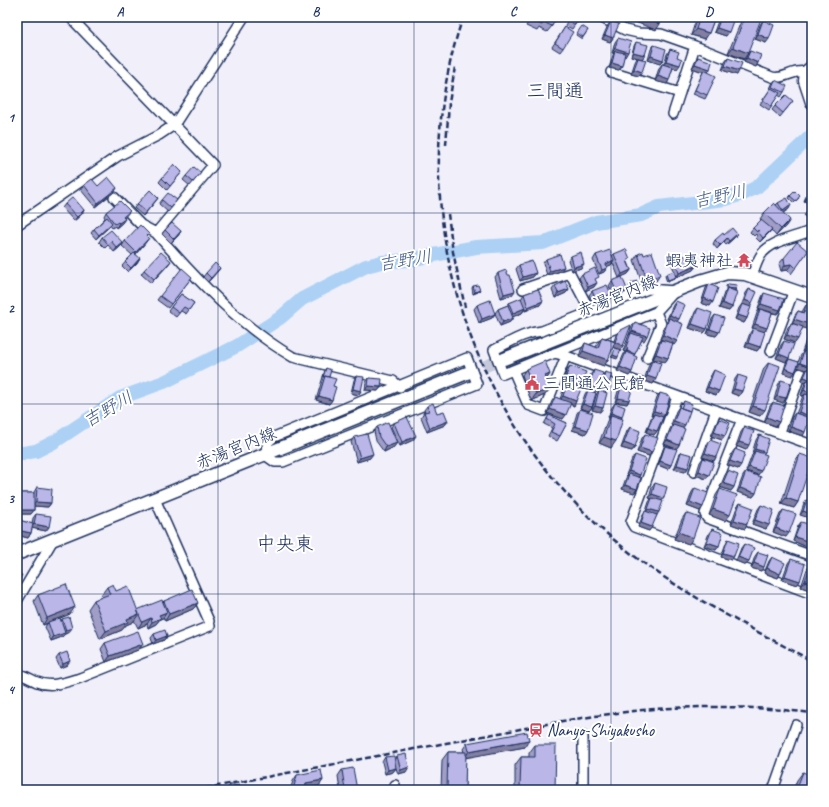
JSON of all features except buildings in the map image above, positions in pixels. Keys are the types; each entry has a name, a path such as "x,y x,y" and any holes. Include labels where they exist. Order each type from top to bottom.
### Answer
{"main road":[{"path":"809,70 806,85 812,102"},
{"name":"赤湯宮内線","path":"504,359 727,272 752,275 812,297"},
{"name":"赤湯宮内線","path":"17,554 467,373"}],"street":[{"path":"70,17 213,165 156,233"},
{"path":"17,225 118,156 159,135 174,125 244,17"},
{"path":"600,17 625,30 638,33 661,34 778,78 799,71 809,70"},
{"path":"673,114 695,46"},
{"path":"611,72 680,93"},
{"path":"114,197 141,225 156,233 175,256 226,306 293,358 393,381 400,387"},
{"path":"752,275 766,250 780,242 812,230"},
{"path":"523,288 570,274 590,311"},
{"path":"648,289 675,291 656,312 503,374 494,350 528,332 542,331 648,289"},
{"path":"771,351 794,290"},
{"path":"647,358 661,324 656,312"},
{"path":"554,353 742,418 812,445"},
{"path":"513,370 528,405 544,411 566,356"},
{"path":"467,358 477,384 283,462 275,462 265,454 268,442 274,437 435,373 456,361 467,358"},
{"path":"780,432 801,373"},
{"path":"677,396 631,522 634,528 812,594"},
{"path":"694,472 716,410"},
{"path":"742,418 705,514 707,518 812,556"},
{"path":"17,674 26,676 44,685 59,684 80,678 210,623 155,499"},
{"path":"17,601 53,540"},
{"path":"772,790 796,725"},
{"path":"583,736 583,790"}],"waterway":[{"name":"吉野川","path":"17,454 36,451 54,442 120,398 164,382 237,346 280,318 302,299 366,266 382,262 408,260 476,247 543,243 596,222 641,215 659,207 726,199 743,194 757,187 812,135"}],"tunnel":[{"path":"467,373 504,359"}],"railway":[{"path":"463,17 445,90 439,163 444,236 461,307 487,375 524,439 570,497 624,548 691,595 812,661"},
{"path":"446,145 449,103 455,67"},
{"path":"448,214 453,252 465,307"},
{"path":"197,790 568,720 623,712 715,707 773,709 812,713"}],"place":[{"name":"蝦夷神社","path":"744,260"},
{"name":"三間通公民館","path":"532,383"},
{"name":"Nanyo-Shiyakusho","path":"536,730"}],"district":[{"name":"三間通","path":"555,91"},
{"name":"中央東","path":"285,544"}]}
